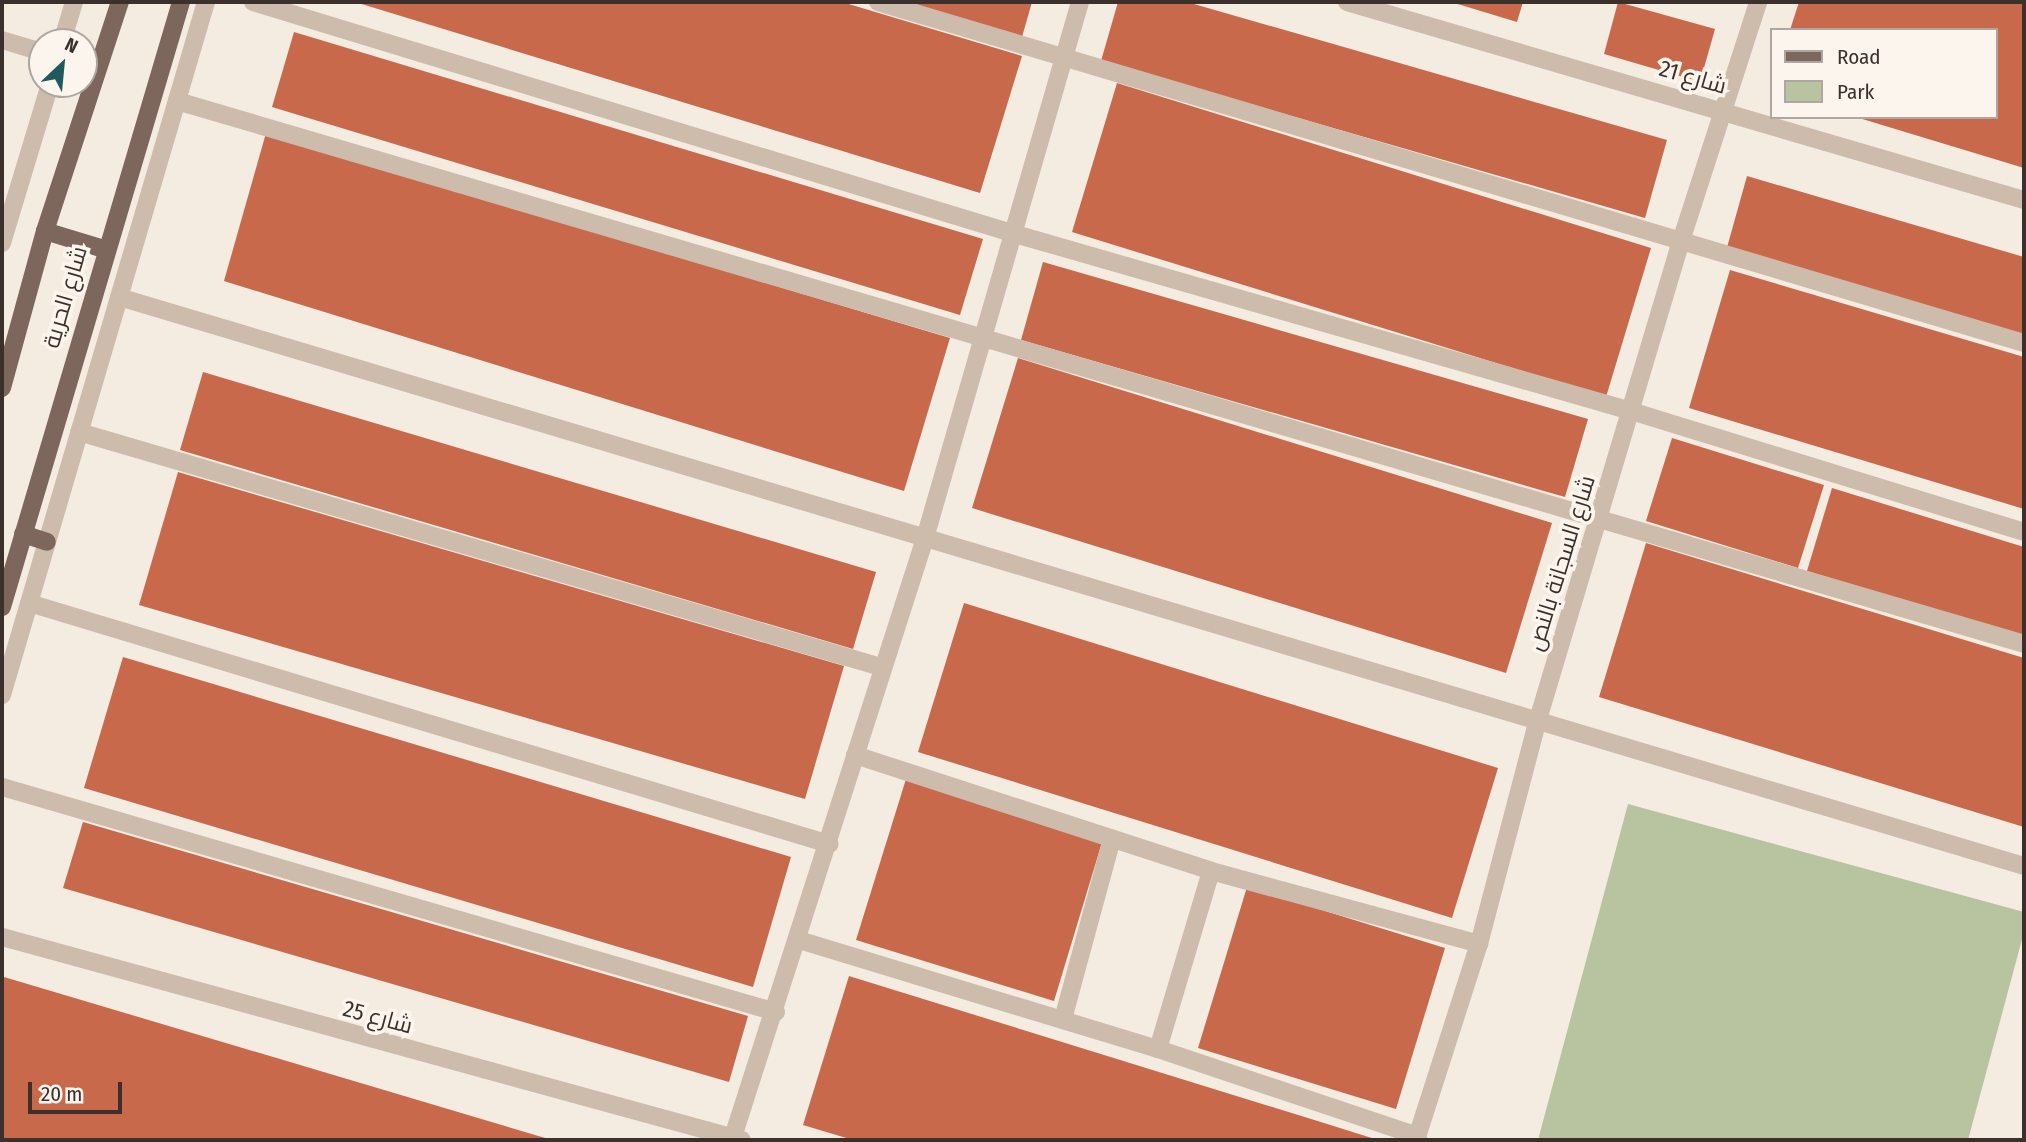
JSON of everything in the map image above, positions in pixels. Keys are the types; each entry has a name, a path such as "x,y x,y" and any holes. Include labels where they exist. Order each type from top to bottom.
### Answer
{"main road":[{"name":"شارع الحرية","path":"2,388 45,231 120,2"},
{"name":"شارع الحرية","path":"2,607 104,249 181,2"},
{"path":"45,231 104,249"},
{"path":"23,534 47,541"}],"street":[{"path":"66,28 74,2"},
{"path":"2,695 206,2"},
{"path":"253,2 1015,234 1631,411 2024,532"},
{"path":"878,2 2024,343"},
{"path":"736,1139 881,667 925,538 1080,2"},
{"name":"شارع 21","path":"1348,2 2024,200"},
{"name":"شارع السجانة بالنص","path":"1417,1138 1479,944 1537,723 1601,517 1681,241 1726,112 1758,2"},
{"path":"2,40 28,48"},
{"path":"2,243 46,98"},
{"path":"177,101 981,341 1601,517 2024,644"},
{"path":"119,297 1537,723 2024,866"},
{"path":"79,432 881,667"},
{"path":"29,603 828,845"},
{"path":"855,755 1211,871 1479,944"},
{"path":"2,787 776,1012"},
{"path":"1063,1019 1112,839"},
{"path":"1158,1049 1211,871"},
{"name":"شارع 25","path":"2,937 736,1139"},
{"path":"799,940 1158,1049 1417,1138"}],"green space":[{"path":"1628,804 2024,912 2024,932 1968,1140 1538,1140"}],"building":[{"path":"355,2 842,2 1022,56 980,193"},
{"path":"908,2 1032,2 1022,37"},
{"path":"1118,2 1187,2 1667,140 1645,218 1101,61"},
{"path":"1451,2 1523,2 1517,22"},
{"path":"1618,2 1715,29 1700,82 1604,54"},
{"path":"1799,2 2024,2 2024,168 1862,119 1998,119 1998,28 1791,28"},
{"path":"294,32 983,239 960,315 272,107"},
{"path":"1117,83 1651,248 1606,397 1072,232"},
{"path":"266,133 950,338 904,491 224,281"},
{"path":"1747,176 2024,257 2024,338 1726,251"},
{"path":"1043,262 1588,419 1565,497 1021,340"},
{"path":"1730,270 2024,357 2024,509 1689,408"},
{"path":"1018,358 1552,523 1506,673 972,508"},
{"path":"203,372 876,572 853,649 180,450"},
{"path":"1672,438 1824,485 1798,568 1646,521"},
{"path":"178,472 844,666 805,799 139,605"},
{"path":"1832,488 2024,547 2024,637 1807,571"},
{"path":"1646,543 2024,658 2024,827 1599,697"},
{"path":"964,603 1498,768 1452,918 918,752"},
{"path":"123,657 791,857 753,987 84,788"},
{"path":"906,779 1103,839 1054,1001 856,940"},
{"path":"83,822 748,1016 729,1082 63,888"},
{"path":"1247,887 1445,948 1396,1109 1198,1048"},
{"path":"849,976 1378,1140 853,1140 803,1125"},
{"path":"4,977 552,1140 2,1140"}]}
